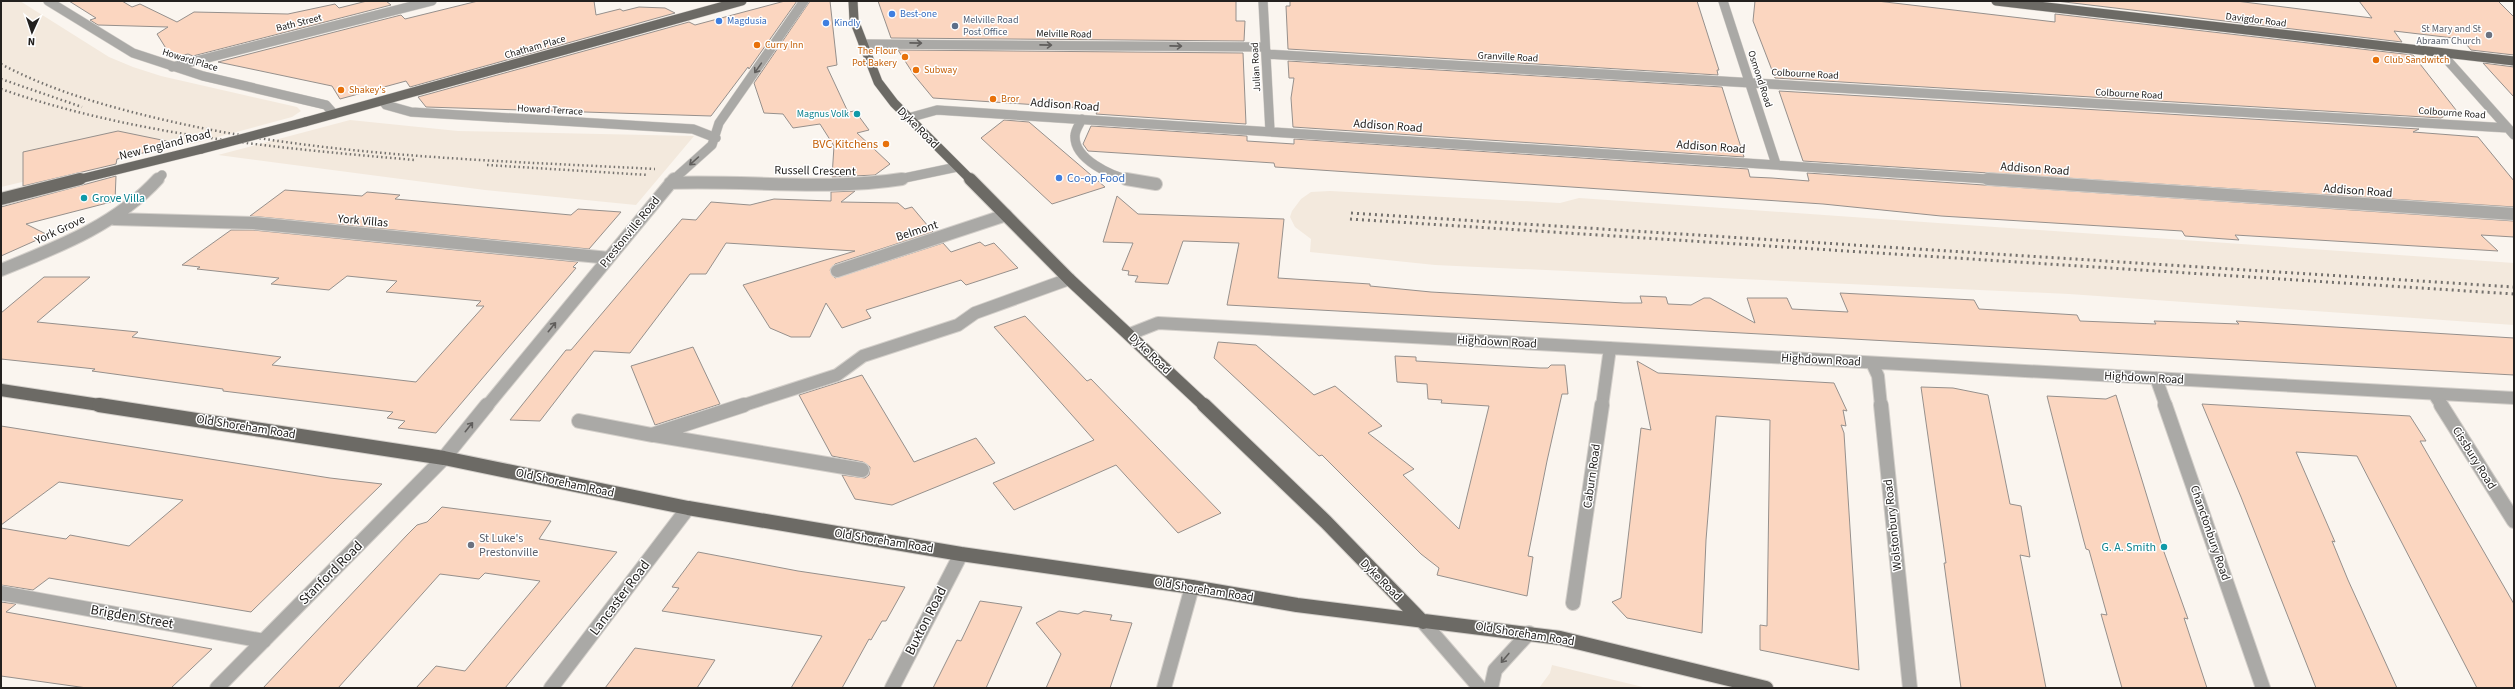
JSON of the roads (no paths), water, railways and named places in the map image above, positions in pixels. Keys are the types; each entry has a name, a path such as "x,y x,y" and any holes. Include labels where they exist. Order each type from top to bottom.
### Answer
{"main road":[{"name":"Chatham Place","path":"334,114 742,1"},
{"name":"Dyke Road","path":"853,1 854,20 878,82 908,118 1069,279 1130,334 1326,522 1423,622"},
{"name":"Davigdor Road","path":"1996,1 2514,61"},
{"name":"New England Road","path":"1,199 202,149 334,114"},
{"name":"Old Shoreham Road","path":"1,390 444,458 688,508 961,554 1192,587 1297,605 1560,638 1766,688"}],"street":[{"name":"Howard Place","path":"48,1 109,41 132,53 170,67 326,106 334,114"},
{"name":"Bath Street","path":"170,67 432,1"},
{"name":"Prestonville Road","path":"444,458 670,183 712,145 716,138 719,123 804,1"},
{"name":"Julian Road","path":"1263,1 1270,131"},
{"name":"Osmond Road","path":"1723,1 1748,82 1776,164"},
{"name":"Melville Road","path":"864,44 1265,50"},
{"name":"Granville Road","path":"1265,50 1748,82"},
{"path":"2441,53 2514,135"},
{"name":"Colbourne Road","path":"1748,82 2508,128"},
{"name":"Howard Terrace","path":"383,101 386,105 411,112 693,129 716,138"},
{"name":"Addison Road","path":"908,118 937,110 1776,164 2514,214"},
{"path":"1082,120 1075,135 1078,146 1088,159 1106,172 1126,180 1156,184"},
{"name":"Russell Crescent","path":"670,183 701,181 866,185 920,178 957,167"},
{"name":"York Grove","path":"1,270 114,219 136,203 162,175"},
{"name":"Belmont","path":"837,271 1006,215"},
{"name":"York Villas","path":"114,219 253,223 609,258"},
{"path":"652,435 837,375 863,356 958,325 975,313 1069,279"},
{"name":"Highdown Road","path":"1130,334 1158,323 2514,398"},
{"name":"Caburn Road","path":"1573,603 1610,348"},
{"name":"Wolstonbury Road","path":"1872,363 1878,376 1910,688"},
{"name":"Chanctonbury Road","path":"2156,378 2263,688"},
{"name":"Cissbury Road","path":"2434,394 2514,521"},
{"path":"579,421 652,435 862,470"},
{"name":"Stanford Road","path":"217,688 444,458"},
{"name":"Lancaster Road","path":"551,688 688,508"},
{"name":"Buxton Road","path":"892,688 961,554"},
{"path":"1164,688 1192,587"},
{"name":"Brigden Street","path":"1,593 264,641"},
{"name":"Dyke Road","path":"1423,622 1480,688"},
{"path":"1490,688 1495,670 1529,633"}],"railway":[{"path":"1,64 38,82 116,108 217,131 279,141 404,155 655,169"},
{"path":"1,79 82,107"},
{"path":"1,89 51,105 153,129 258,144 415,160"},
{"path":"487,165 648,175"},
{"path":"1351,213 2514,287"},
{"path":"1350,219 2514,294"}],"place":[{"name":"Best-one","path":"892,14"},
{"name":"Magdusia","path":"719,21"},
{"name":"Kindly","path":"826,23"},
{"name":"Melville Road Post Office","path":"955,26"},
{"name":"St Mary and St Abraam Church","path":"2489,35"},
{"name":"Curry Inn","path":"757,45"},
{"name":"The Flour Pot Bakery","path":"905,57"},
{"name":"Club Sandwitch","path":"2376,60"},
{"name":"Subway","path":"916,70"},
{"name":"Shakey's","path":"341,90"},
{"name":"Bror","path":"993,99"},
{"name":"Magnus Volk","path":"857,114"},
{"name":"BVC Kitchens","path":"886,144"},
{"name":"Co-op Food","path":"1059,178"},
{"name":"Grove Villa","path":"84,198"},
{"name":"St Luke's Prestonville","path":"471,545"},
{"name":"G. A. Smith","path":"2164,547"}]}
